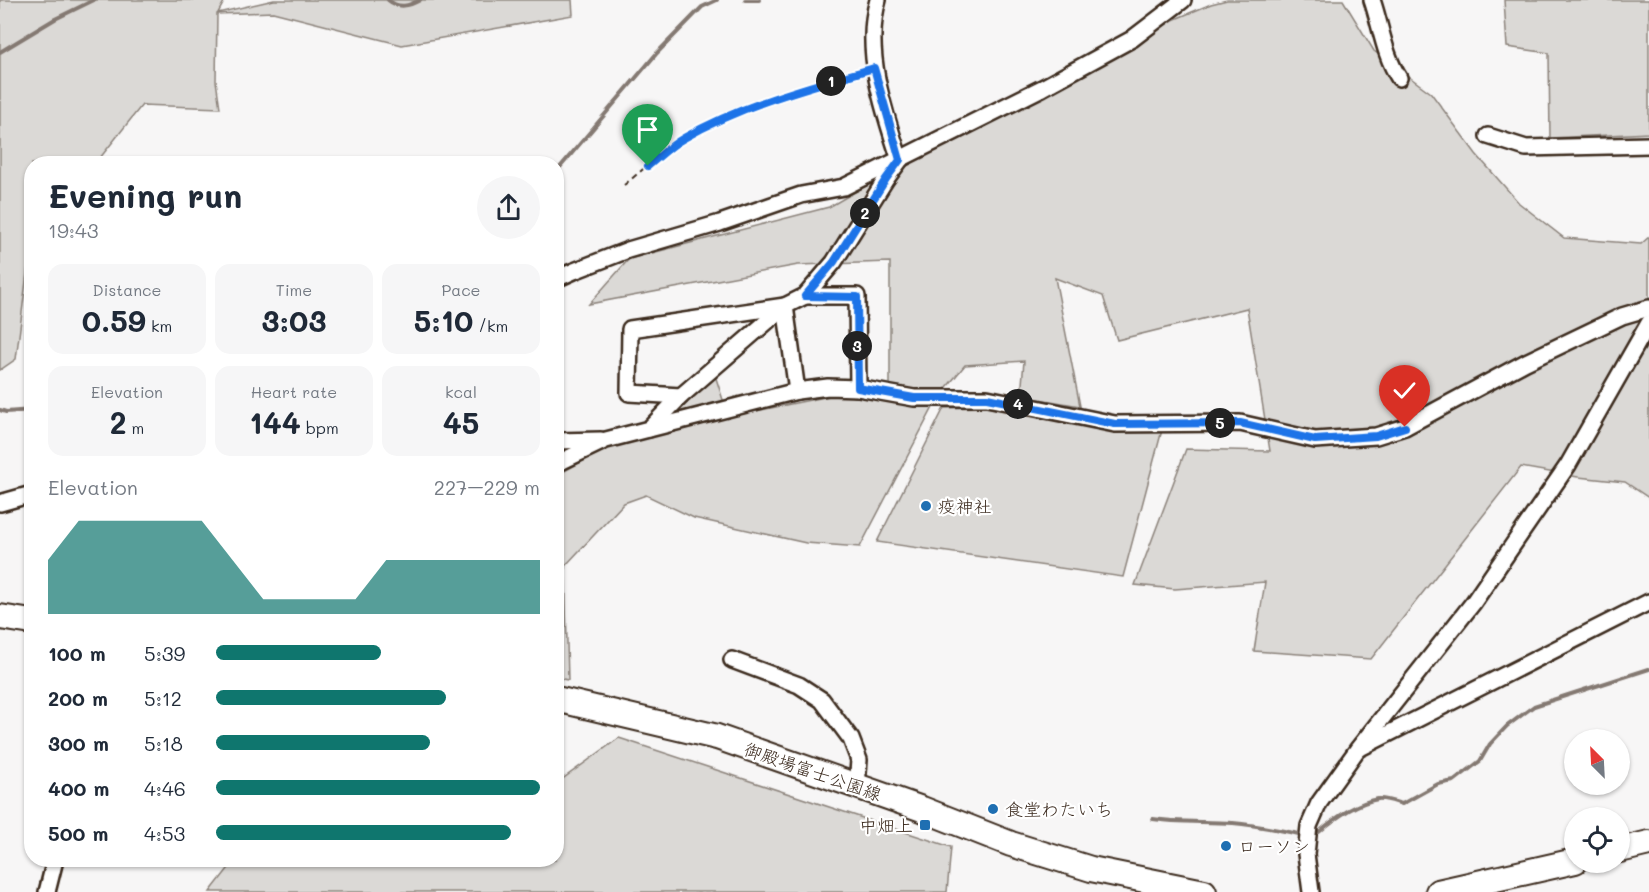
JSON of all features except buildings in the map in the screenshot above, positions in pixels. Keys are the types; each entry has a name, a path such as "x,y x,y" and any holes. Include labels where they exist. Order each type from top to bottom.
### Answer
{"main road":[{"path":"0,617 24,620"},
{"name":"御殿場富士公園線","path":"564,701 717,737 922,809 1011,844 1091,869 1204,892"},
{"path":"1630,848 1649,843"},
{"path":"1438,892 1564,863"}],"street":[{"path":"878,0 873,30 874,68 900,160"},
{"path":"564,276 628,250 720,223 801,195 844,187 1042,88 1132,39 1183,0"},
{"path":"1372,0 1393,69 1400,78"},
{"path":"1488,136 1526,148 1649,145"},
{"path":"649,429 681,396 785,306 805,296 834,262 900,160"},
{"path":"805,296 857,297 858,388"},
{"path":"785,306 797,391"},
{"path":"681,396 628,393 630,328 785,306"},
{"path":"564,460 606,440 797,391 828,387 858,388 914,398 987,398 1115,424 1240,423 1315,440 1376,436 1405,427 1526,362 1622,316 1649,308"},
{"path":"1311,892 1306,854 1309,826 1319,803 1357,750 1473,603 1568,465 1649,323"},
{"path":"564,441 606,440"},
{"path":"0,503 24,496"},
{"path":"1357,750 1649,602"},
{"path":"732,660 799,685 822,700 851,740 859,760 857,786"},
{"path":"47,892 53,867"}],"path":[{"path":"624,185 682,139 711,124 749,107 874,68"}],"shaded area":[{"path":"0,0 225,0 218,13 274,0 572,0 573,15 402,45 273,12 217,14 216,81 220,108 142,105 102,156 24,156 24,297 16,359 0,370"},
{"path":"1227,0 1343,0 1374,51 1431,93 1476,154 1519,203 1564,238 1641,244 1649,237 1649,498 1625,482 1521,467 1371,659 1254,651 1265,582 1175,589 1135,585 1186,449 1270,451 1247,308 1117,340 1103,296 1055,278 1080,406 1021,396 1024,361 965,365 938,398 860,547 806,543 694,518 646,495 624,503 565,566 568,680 564,679 564,471 627,437 830,396 890,393 890,262 798,265 589,304 629,259 829,207 945,140 1033,102 1134,45 1173,20 1211,4"},
{"path":"1504,0 1649,0 1649,133 1550,138 1549,53 1507,47"},
{"path":"714,372 725,406 657,424"},
{"path":"987,407 1120,433 1162,430 1123,577 877,542 944,408"},
{"path":"619,738 951,847 947,892 210,892 230,867 564,867 564,778"}],"waterway":[{"path":"0,52 55,19 94,0"},
{"path":"388,0 396,5 404,6 420,0"},
{"path":"564,163 657,53 702,7 717,0"},
{"path":"745,0 759,0"},
{"path":"0,410 6,412 24,411"},
{"path":"1319,832 1339,816 1362,804 1381,799 1402,804 1438,784 1454,781 1480,761 1490,744 1507,726 1534,706 1649,669"},
{"path":"1153,819 1242,824 1303,835"}],"place":[{"name":"疫神社","path":"926,506"},
{"name":"食堂わたいち","path":"993,809"},
{"name":"中畑上","path":"925,825"},
{"name":"ローソン","path":"1226,846"}],"route":[{"path":"648,166 682,139 749,107 874,68 900,160 834,262 805,296 857,297 858,388 914,398 987,398 1115,424 1240,423 1315,440 1376,436 1405,427"}]}
